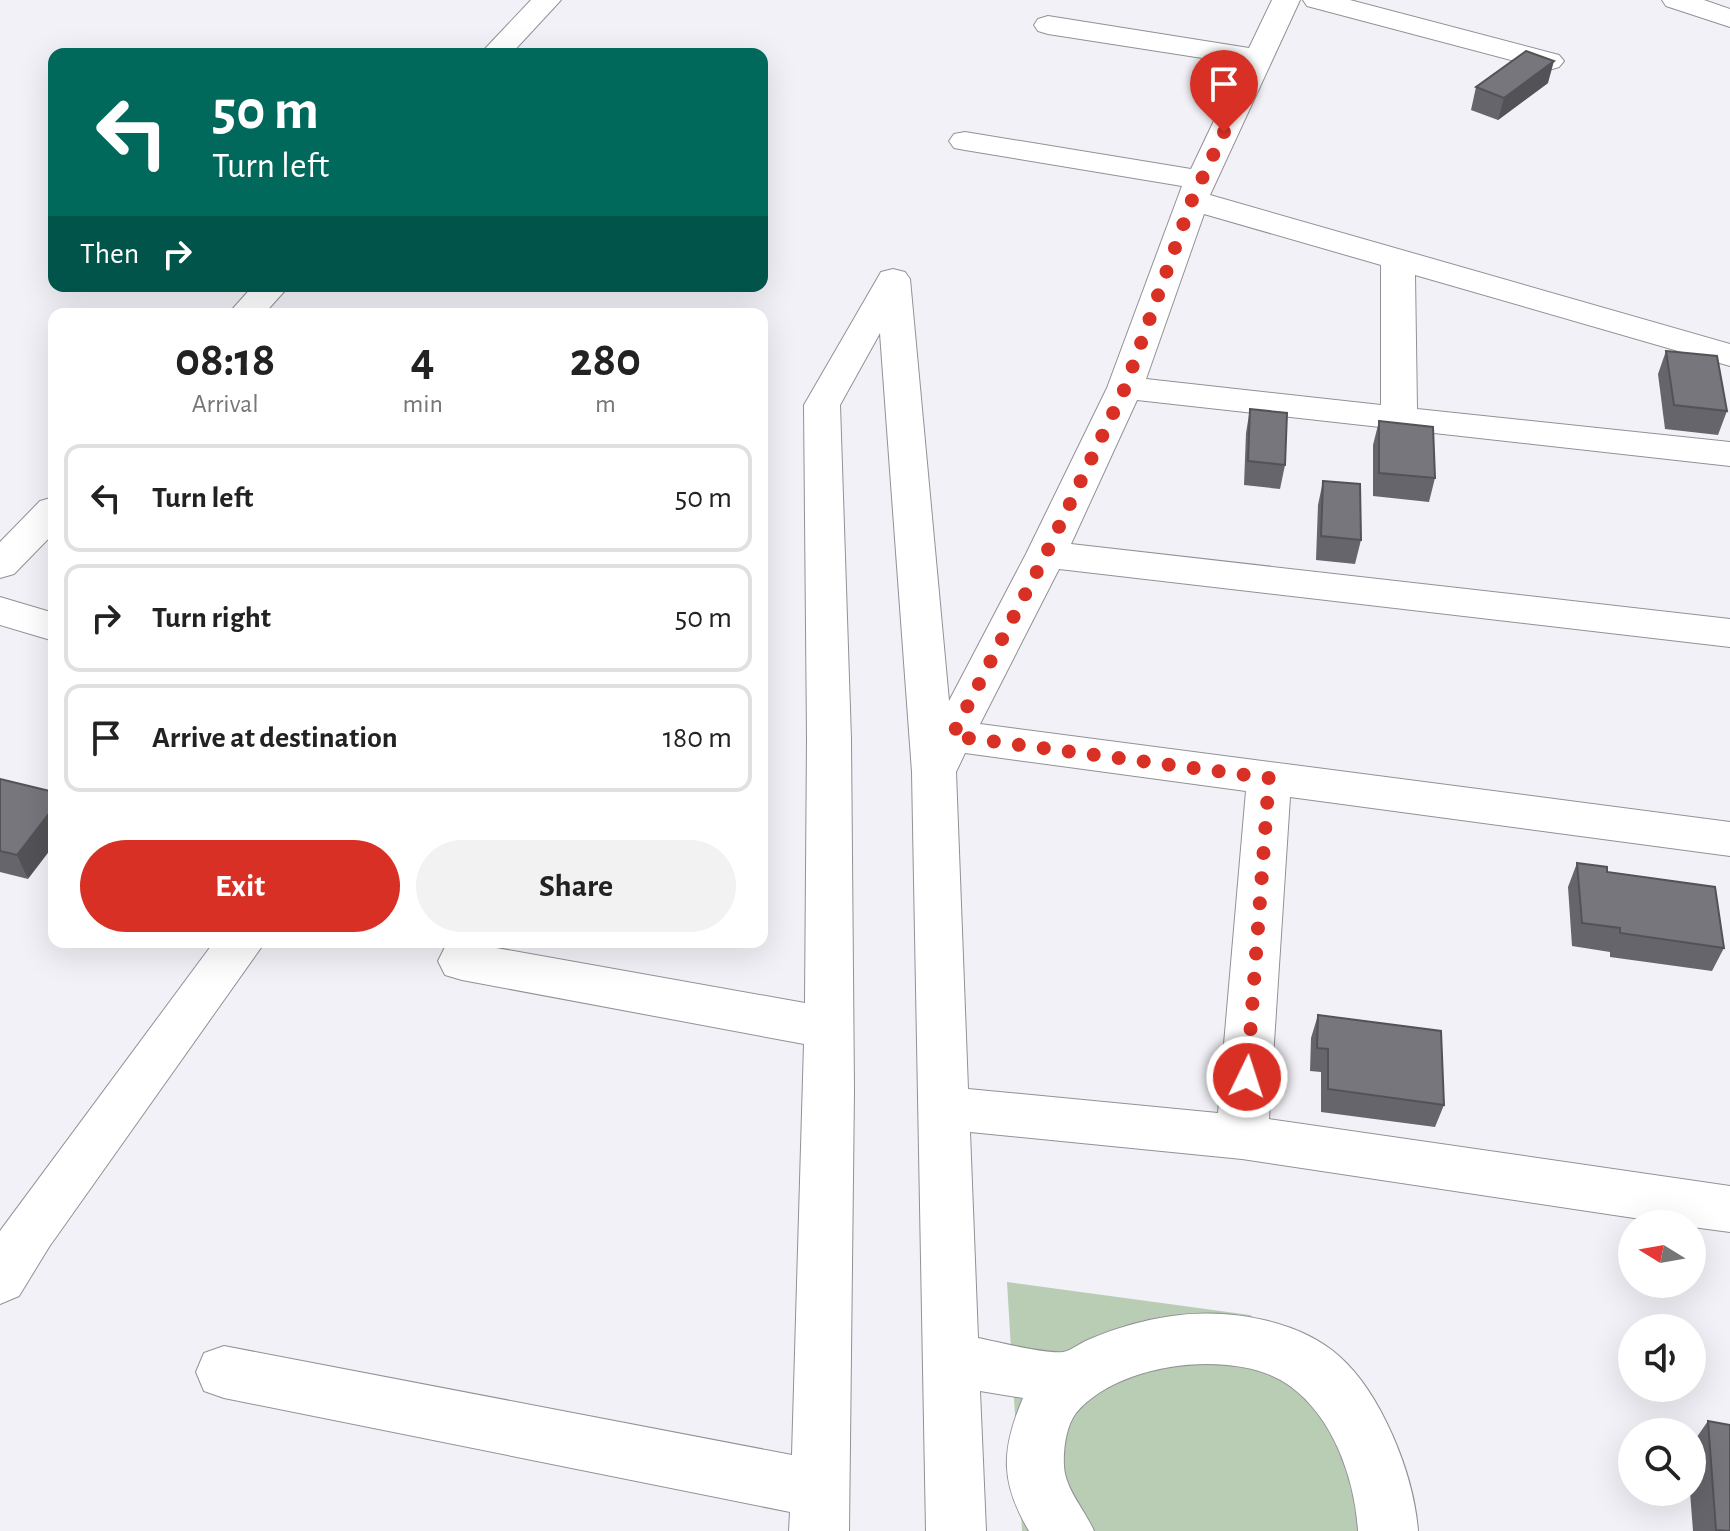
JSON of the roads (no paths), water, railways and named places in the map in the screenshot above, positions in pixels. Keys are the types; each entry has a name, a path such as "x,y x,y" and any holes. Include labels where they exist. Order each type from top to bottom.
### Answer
{"street":[{"path":"501,48 547,0"},
{"path":"943,754 1046,554 1125,388 1197,190 1286,0"},
{"path":"1317,0 1549,61"},
{"path":"1676,0 1730,18"},
{"path":"1048,25 1258,58"},
{"path":"965,141 1197,190 1398,259 1730,355"},
{"path":"1398,259 1399,418"},
{"path":"224,1372 820,1510 829,1028 829,739 822,405 893,279 943,754 944,1108 956,1531"},
{"path":"251,308 266,292"},
{"path":"1125,388 1730,454"},
{"path":"0,565 48,516"},
{"path":"1046,554 1730,633"},
{"path":"0,611 48,625"},
{"path":"943,754 1269,778 1730,839"},
{"path":"1242,1137 1269,778"},
{"path":"0,1279 39,1218 237,948"},
{"path":"462,961 829,1028"},
{"path":"944,1108 1242,1137 1730,1209"},
{"path":"1064,1531 1044,1501 1035,1476 1036,1440 1052,1398 1071,1380 1118,1352 1191,1339 1233,1340 1275,1351 1309,1366 1343,1403 1362,1440 1384,1491 1388,1531"},
{"path":"951,1360 1071,1380"}]}
